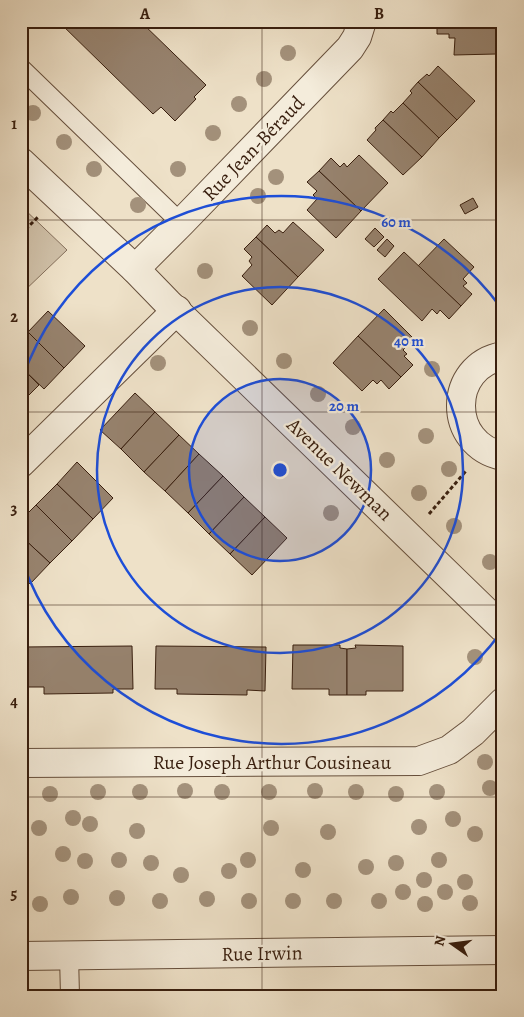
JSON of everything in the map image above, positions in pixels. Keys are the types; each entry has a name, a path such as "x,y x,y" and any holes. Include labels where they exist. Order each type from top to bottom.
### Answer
{"street":[{"name":"Rue Jean-Béraud","path":"135,269 350,48 357,37 362,21"},
{"name":"Avenue Newman","path":"21,162 135,269 503,628"},
{"path":"21,464 177,310"},
{"path":"503,356 492,358 475,370 464,388 460,406 461,417 470,436 484,448 503,456"},
{"name":"Rue Joseph Arthur Cousineau","path":"21,763 418,761 449,750 473,732 503,702"},
{"name":"Rue Irwin","path":"21,956 503,950"}],"lane":[{"path":"21,68 181,223"},
{"path":"69,955 70,996"}],"path":[{"path":"21,234 38,216"},
{"path":"429,514 468,468"}],"shaded area":[{"path":"21,206 67,250 21,294"}],"building":[{"path":"58,21 140,21 206,85 194,97 196,99 175,121 161,107 153,114"},
{"path":"437,21 496,21 496,54 454,55 455,38 449,38 449,34 437,34"},
{"path":"438,66 475,101 457,120 418,82 427,74 429,76"},
{"path":"418,82 457,120 439,138 403,103 412,93 410,91"},
{"path":"403,103 439,138 422,157 383,120 391,111 393,113"},
{"path":"383,120 422,157 403,175 367,140"},
{"path":"359,155 388,183 361,211 319,171 331,158 340,167 344,163 347,167"},
{"path":"319,171 361,211 336,238 307,210 317,199 313,195 317,191 307,182"},
{"path":"473,198 478,207 465,214 460,205"},
{"path":"293,222 324,250 298,277 256,237 267,225 275,233 279,230 283,233"},
{"path":"375,228 384,237 374,247 365,239"},
{"path":"256,237 298,277 272,305 242,276 252,265 249,261 252,257 244,249"},
{"path":"387,239 394,246 385,257 377,250"},
{"path":"444,239 474,267 463,279 467,283 463,286 472,294 461,306 418,266"},
{"path":"404,252 461,306 449,319 440,310 437,314 432,309 422,321 378,279"},
{"path":"503,257 503,272 495,265"},
{"path":"384,309 414,339 403,350 407,354 404,356 413,365 401,377 358,336"},
{"path":"48,311 85,346 64,368 28,332"},
{"path":"28,332 64,368 44,389 21,367 21,339"},
{"path":"358,336 401,377 389,389 381,380 377,384 373,380 362,391 333,363"},
{"path":"21,367 39,385 21,403"},
{"path":"135,393 155,412 121,449 100,430"},
{"path":"155,412 179,435 144,472 121,449"},
{"path":"179,435 199,454 165,491 144,472"},
{"path":"199,454 223,476 188,513 165,491"},
{"path":"77,462 113,498 93,519 57,484"},
{"path":"223,476 244,497 209,534 188,513"},
{"path":"57,484 93,519 72,541 36,505"},
{"path":"244,497 265,517 230,554 209,534"},
{"path":"36,505 72,541 50,563 21,536 21,520"},
{"path":"265,517 287,538 252,575 230,554"},
{"path":"21,536 50,563 30,584 21,575"},
{"path":"293,645 340,645 340,648 347,649 347,695 329,695 329,689 292,689"},
{"path":"355,645 403,646 403,691 366,691 366,695 347,695 347,649 356,648"},
{"path":"132,646 133,689 113,689 113,693 44,694 44,687 23,687 22,647"},
{"path":"156,646 266,647 265,691 247,690 247,695 177,694 177,689 155,689"}]}
